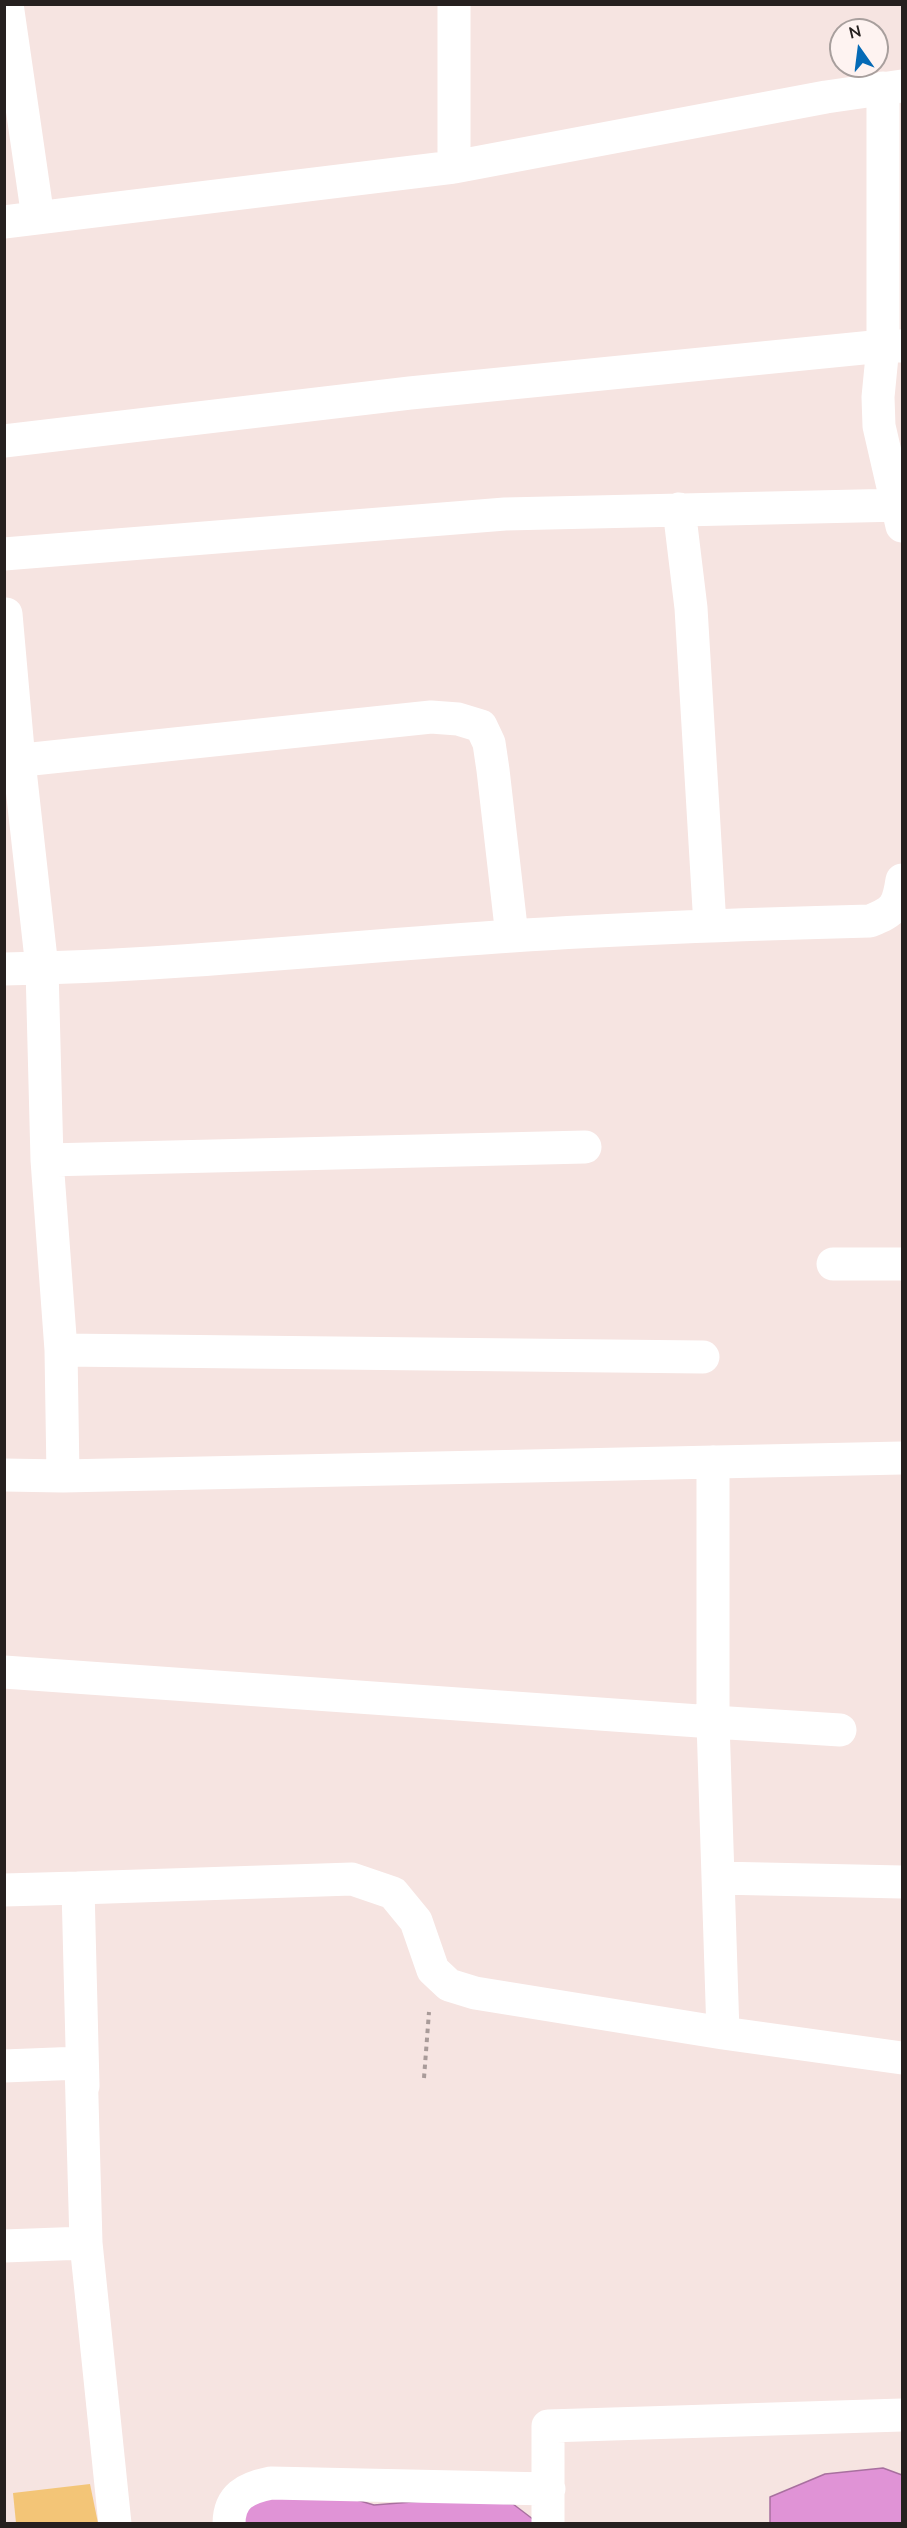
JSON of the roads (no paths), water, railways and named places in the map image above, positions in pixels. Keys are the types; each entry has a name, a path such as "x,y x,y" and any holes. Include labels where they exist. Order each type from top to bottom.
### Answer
{"street":[{"path":"7,4 38,218"},
{"path":"454,4 454,167"},
{"path":"4,222 454,167 893,87 893,346 878,396 879,426 901,512 680,509 493,515 4,554"},
{"path":"4,441 410,393 893,346"},
{"path":"680,509 691,608 710,926"},
{"path":"5,610 12,761 42,968 46,1160 61,1350 63,1476"},
{"path":"12,761 431,717 458,720 481,726 489,743 494,770 512,936"},
{"path":"4,969 227,959 512,936 870,921 889,914 899,900 903,880"},
{"path":"46,1160 585,1147"},
{"path":"834,1264 903,1264"},
{"path":"61,1350 703,1357"},
{"path":"4,1475 63,1476 903,1458"},
{"path":"713,1462 713,1722 723,2033"},
{"path":"4,1672 840,1730"},
{"path":"718,1878 903,1882"},
{"path":"4,1890 352,1879 393,1893 416,1921 433,1970 449,1985 475,1993 723,2033 903,2058"},
{"path":"78,1888 86,2243 115,2523"},
{"path":"4,2066 81,2063 83,2087"},
{"path":"4,2246 86,2243"},
{"path":"548,2523 548,2426 903,2415"},
{"path":"229,2523 229,2509 240,2495 254,2486 271,2483 549,2489"}]}
